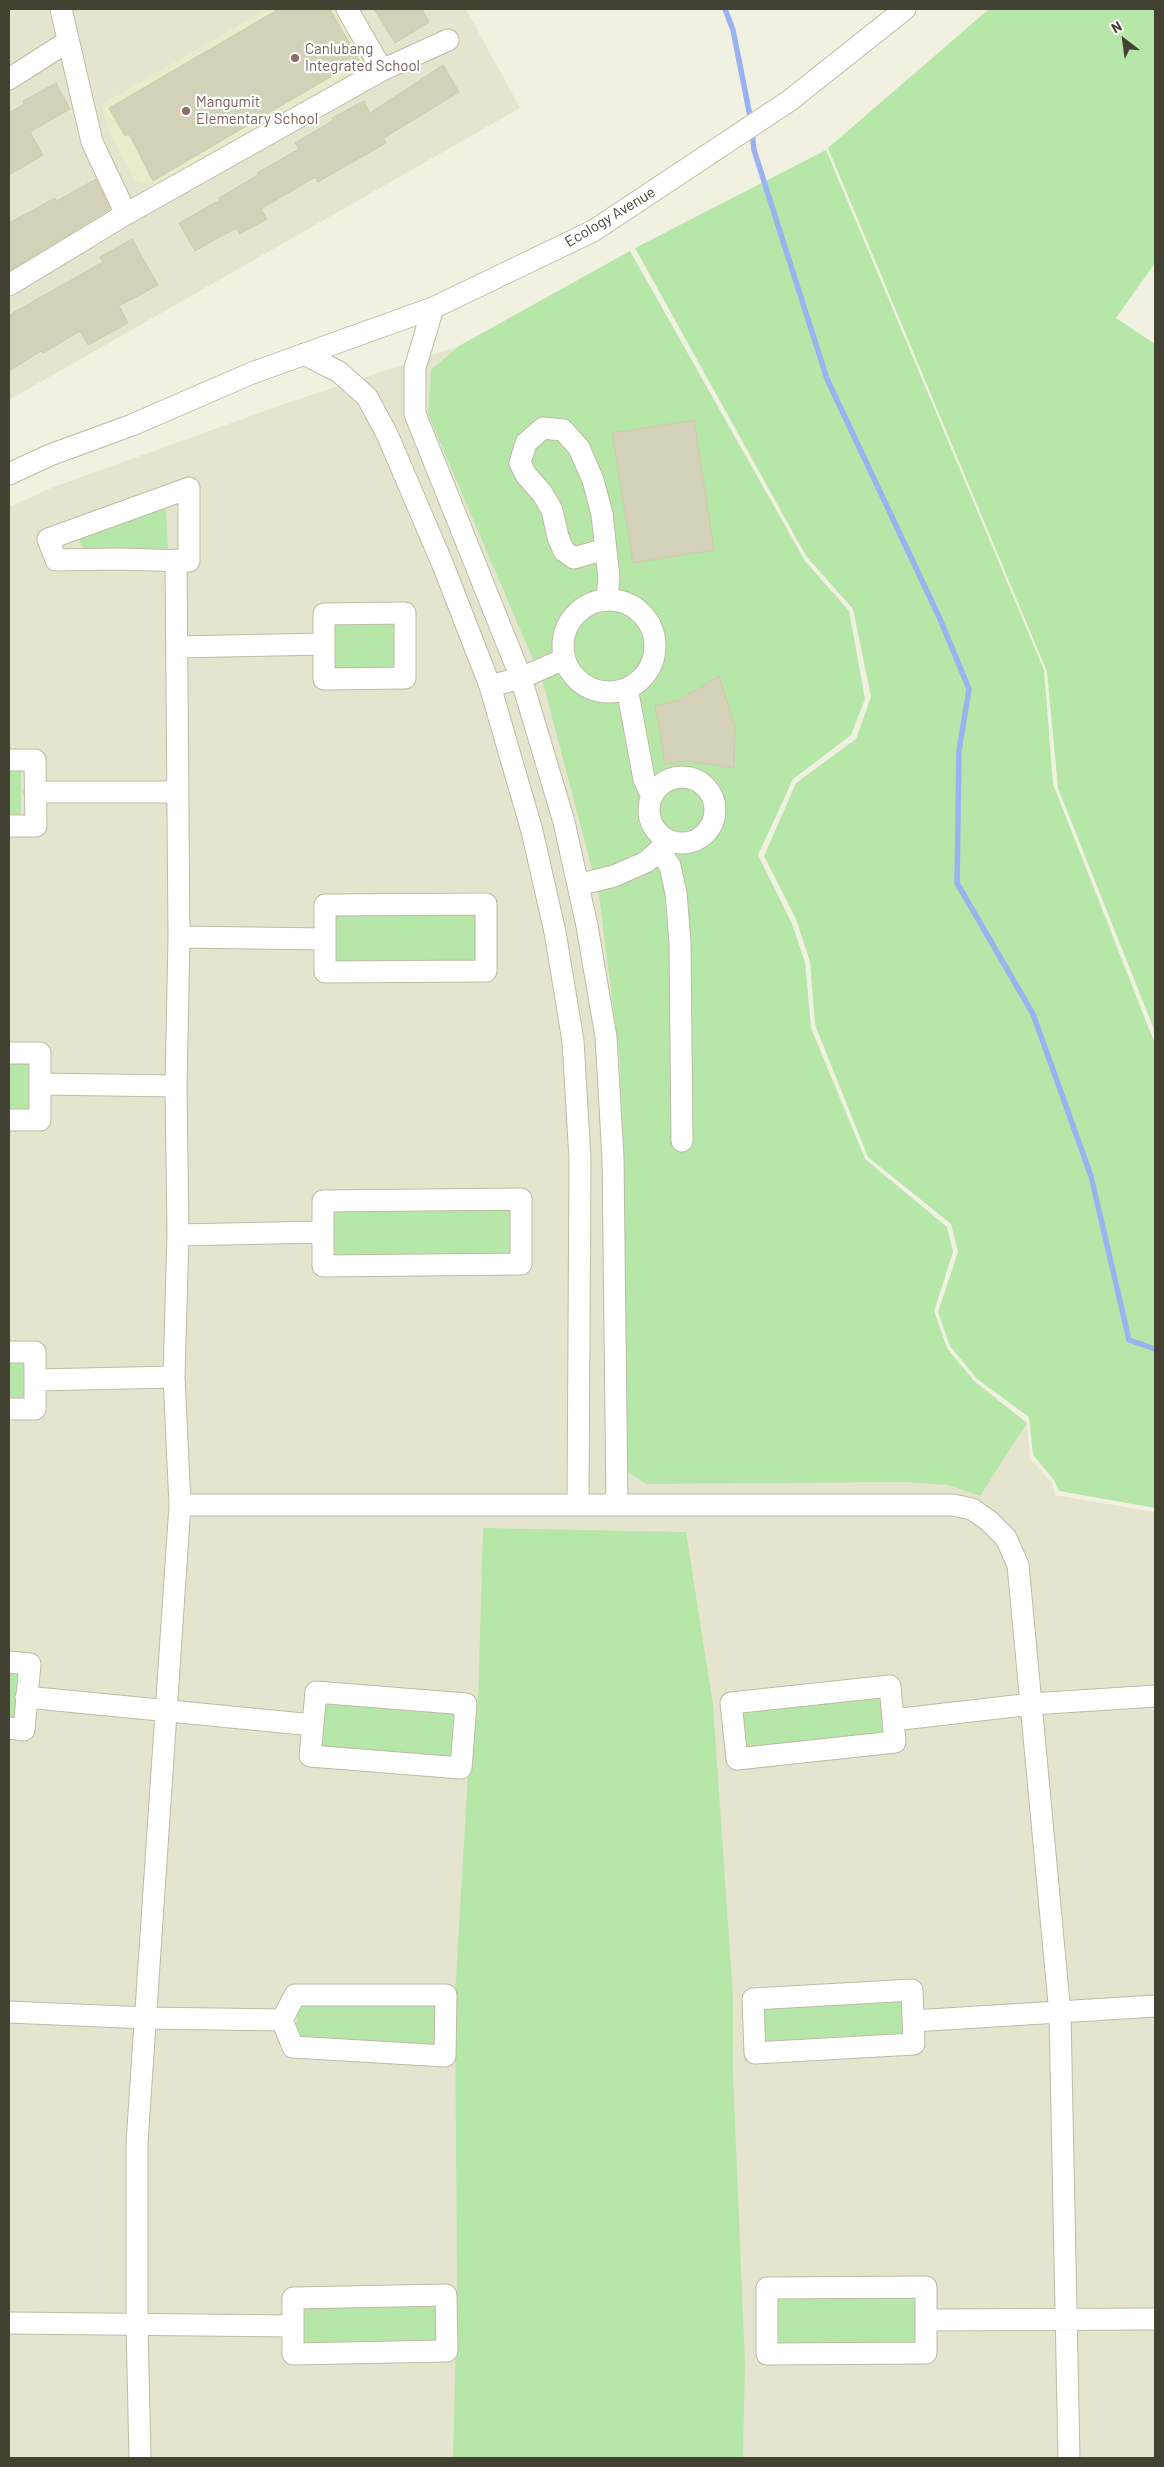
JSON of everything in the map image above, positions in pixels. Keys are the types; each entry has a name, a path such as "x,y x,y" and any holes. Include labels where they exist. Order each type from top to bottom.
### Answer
{"street":[{"path":"61,9 92,142 126,214"},
{"path":"347,9 382,70"},
{"name":"Ecology Avenue","path":"9,474 50,455 132,425 252,373 433,308 593,231 696,165 789,101 905,9"},
{"path":"9,286 126,214 382,70 448,40"},
{"path":"9,79 68,42"},
{"path":"433,308 416,368 415,414 521,678 564,822 589,935 606,1046 613,1158 617,1504"},
{"path":"304,354 339,372 367,397 386,434 443,565 490,686 532,831 555,932 573,1041 580,1169 578,1504"},
{"path":"605,549 574,558 564,551 558,537 552,510 542,493 526,475 520,463 526,443 543,428 563,430 579,448 593,480 602,514 609,578 606,599"},
{"path":"409,485 436,469"},
{"path":"189,488 189,561 176,560 56,560 48,539 189,488"},
{"path":"443,565 471,554"},
{"path":"140,2458 137,2324 137,2143 180,1505 174,1377 178,1235 176,1086 179,937 176,560"},
{"path":"606,599 621,601 635,607 645,616 652,629 655,643 654,656 648,670 639,680 627,688 608,692 589,688 578,680 569,670 564,659 562,645 565,631 571,619 581,609 593,602 606,599"},
{"path":"405,613 405,678 324,679 324,644 324,614 405,613"},
{"path":"177,648 324,644"},
{"path":"490,686 521,678 564,659"},
{"path":"627,688 644,778 652,797"},
{"path":"9,760 35,760 36,826 9,826"},
{"path":"578,885 614,876 646,862 665,845 697,840 706,833 716,814 711,793 696,779 680,777 666,781 652,797 649,808 650,820 665,845 676,893 680,942 682,1141"},
{"path":"35,792 177,792"},
{"path":"486,904 486,971 325,972 326,939 325,906 486,904"},
{"path":"179,937 326,939"},
{"path":"9,1053 40,1053 40,1120 9,1120"},
{"path":"40,1084 176,1086"},
{"path":"521,1199 521,1264 323,1266 323,1232 323,1201 521,1199"},
{"path":"178,1235 323,1232"},
{"path":"9,1352 35,1352 35,1409 9,1408"},
{"path":"35,1380 174,1377"},
{"path":"180,1505 944,1505 972,1509 989,1521 1006,1538 1018,1565 1060,2014 1069,2458"},
{"path":"9,1662 30,1664 24,1730 9,1728"},
{"path":"890,1686 893,1720 895,1742 737,1759 732,1703 890,1686"},
{"path":"316,1692 466,1704 461,1768 310,1756 313,1724 316,1692"},
{"path":"893,1720 1032,1704 1155,1696"},
{"path":"26,1698 313,1724"},
{"path":"912,1990 913,2021 914,2044 755,2053 753,1999 912,1990"},
{"path":"295,1995 446,1995 445,2056 293,2047 282,2020 295,1995"},
{"path":"913,2021 1060,2014 1155,2006"},
{"path":"9,2012 146,2018 282,2020"},
{"path":"926,2287 927,2320 926,2353 767,2354 767,2288 926,2287"},
{"path":"446,2295 447,2351 293,2354 293,2326 293,2298 446,2295"},
{"path":"927,2320 1155,2319"},
{"path":"9,2323 293,2326"}],"shaded area":[{"path":"9,9 466,9 520,108 9,400"},
{"path":"267,9 339,9 362,50 362,66 153,187 135,180 109,132 102,104"},
{"path":"630,251 805,561 849,611 865,699 851,735 793,779 758,855 792,924 805,962 811,1028 865,1159 947,1227 953,1252 934,1311 947,1349 974,1381 1027,1423 1030,1458 1052,1483 1055,1495 1155,1512 1155,2458 9,2458 9,507 51,488 284,404 459,346"}],"green space":[{"path":"989,9 1155,9 1155,263 1116,318 1155,344 1155,1032 1058,788 1047,672 828,148"},
{"path":"826,150 1044,670 1053,784 1155,1044 1155,1508 1059,1491 1054,1480 1033,1455 1029,1417 977,1379 950,1346 938,1312 958,1252 951,1224 868,1157 815,1025 810,962 796,919 764,856 796,783 856,739 871,697 853,609 806,556 635,248"},
{"path":"630,251 805,561 849,611 865,699 851,735 793,779 758,855 792,924 805,962 811,1028 865,1159 947,1227 953,1252 934,1311 947,1348 974,1381 1027,1423 980,1496 948,1485 905,1482 646,1484 626,1471 620,1061 599,896 543,683 428,414 431,370 459,346"},
{"path":"166,506 168,551 85,552 78,537"},
{"path":"398,619 399,669 331,671 331,620"},
{"path":"9,770 21,770 21,814 9,814"},
{"path":"478,911 479,960 335,964 334,915"},
{"path":"9,1062 34,1062 34,1112 9,1112"},
{"path":"514,1206 516,1259 329,1262 329,1208"},
{"path":"9,1354 30,1354 31,1403 9,1403"},
{"path":"483,1528 686,1532 713,1705 733,1996 733,2073 745,2362 743,2458 453,2458 457,2292 455,1995 468,1773 478,1703"},
{"path":"9,1666 25,1667 21,1726 9,1725"},
{"path":"886,1691 891,1739 739,1755 735,1706"},
{"path":"320,1697 462,1708 456,1763 315,1752"},
{"path":"908,1995 911,2041 759,2048 757,2002"},
{"path":"299,1999 440,1999 441,2052 294,2043"},
{"path":"919,2294 922,2347 773,2348 774,2297"},
{"path":"443,2299 444,2348 296,2350 297,2301"}],"building":[{"path":"279,9 330,9 359,60 153,181 129,134 125,136 109,108"},
{"path":"374,9 422,9 429,22 395,43"},
{"path":"443,65 459,92 384,138 386,143 318,182 315,177 261,209 267,219 240,234 236,228 195,251 179,223 220,200 219,198 258,175 257,173 299,149 295,143 334,120 332,118 364,101 370,113"},
{"path":"56,83 70,109 30,132 43,155 9,175 9,113 24,104 23,101"},
{"path":"96,179 110,209 9,271 9,223 55,198 57,201"},
{"path":"132,239 158,285 119,306 128,323 88,345 80,331 43,353 41,351 9,371 9,315 103,262 100,257"},
{"path":"694,420 714,550 633,563 612,433"},
{"path":"719,676 735,726 734,768 686,761 665,764 655,706 679,700"}],"waterway":[{"path":"725,9 733,30 751,121"},
{"path":"752,132 754,150 827,379 940,619 969,689 959,751 957,883 1033,1014 1091,1176 1129,1340 1155,1349"}],"place":[{"name":"Canlubang Integrated School","path":"295,58"},
{"name":"Mangumit Elementary School","path":"186,111"}]}
